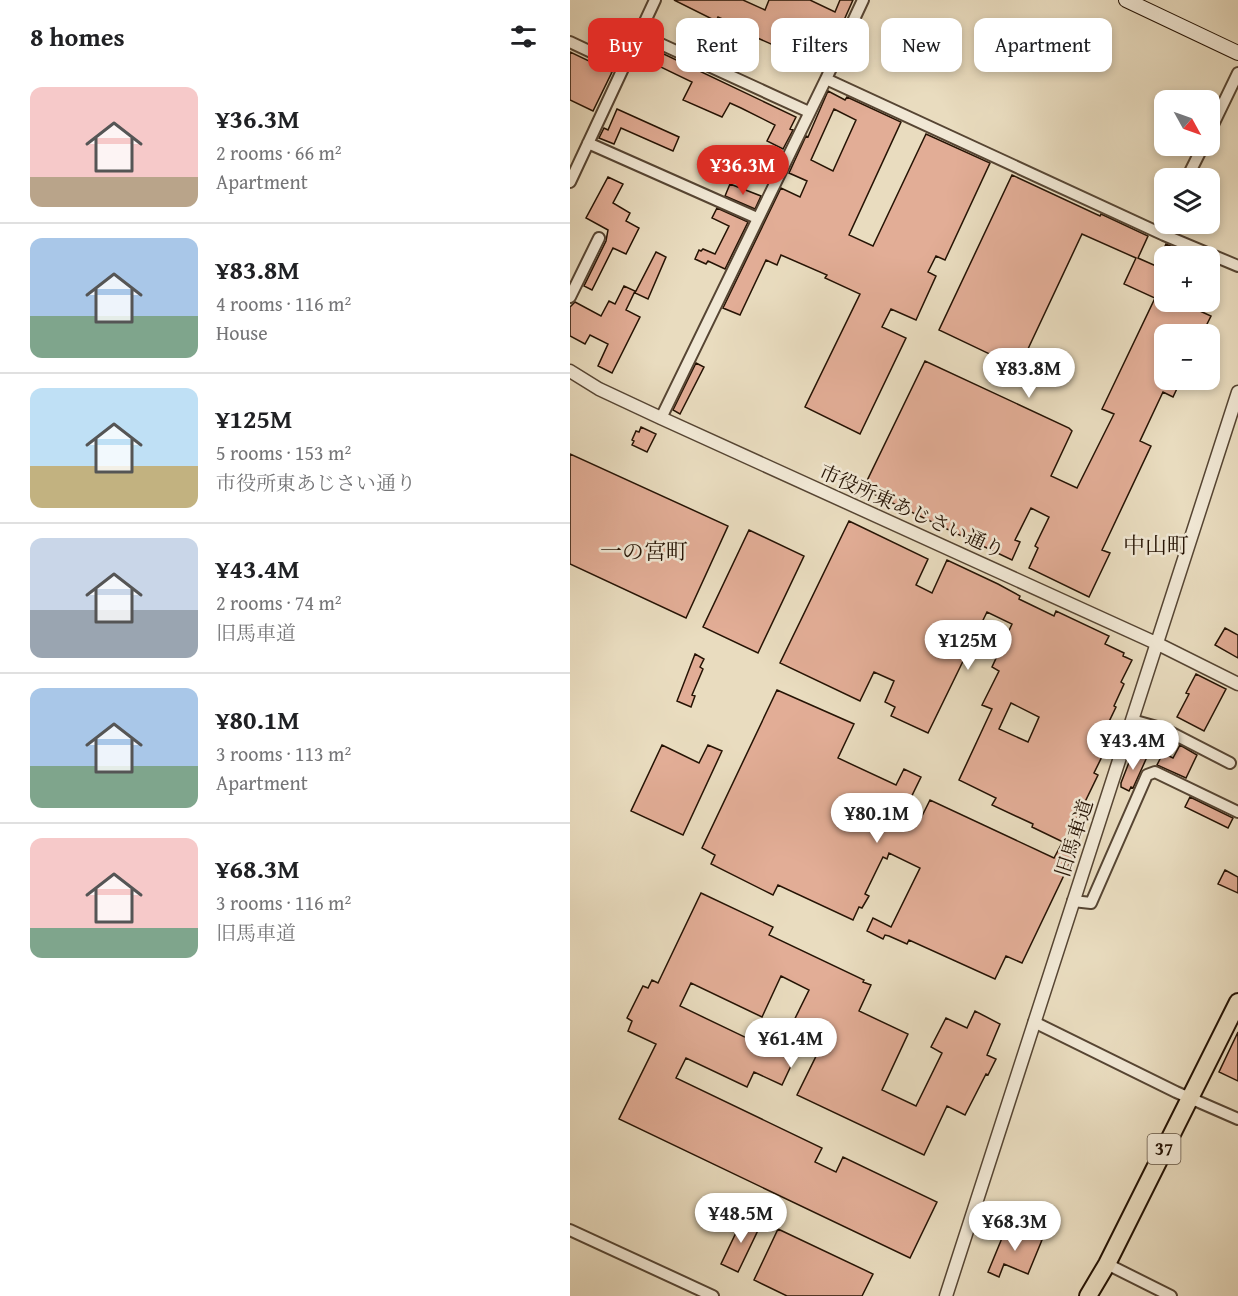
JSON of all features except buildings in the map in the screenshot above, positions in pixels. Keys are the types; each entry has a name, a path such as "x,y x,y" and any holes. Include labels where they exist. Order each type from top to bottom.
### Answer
{"main road":[{"path":"1126,0 1238,53"},
{"name":"37","path":"1088,1296 1107,1264 1238,1002"}],"street":[{"path":"646,18 654,0"},
{"path":"661,418 863,0"},
{"path":"570,42 588,50"},
{"path":"664,45 809,112"},
{"path":"570,182 621,72"},
{"path":"1220,110 1238,73"},
{"path":"826,79 1164,235 1238,266"},
{"path":"588,143 757,218"},
{"path":"570,297 599,238"},
{"name":"市役所東あじさい通り","path":"570,371 599,389 1158,644 1238,684"},
{"name":"旧馬車道","path":"946,1296 1238,392"},
{"path":"1132,720 1164,729 1230,763"},
{"path":"1074,901 1090,903 1147,775 1155,772 1238,812"},
{"path":"1034,1022 1238,1119"},
{"path":"570,1230 713,1296"},
{"path":"1107,1264 1171,1296"}],"district":[{"name":"中山町","path":"1156,545"},
{"name":"一の宮町","path":"644,551"}]}
